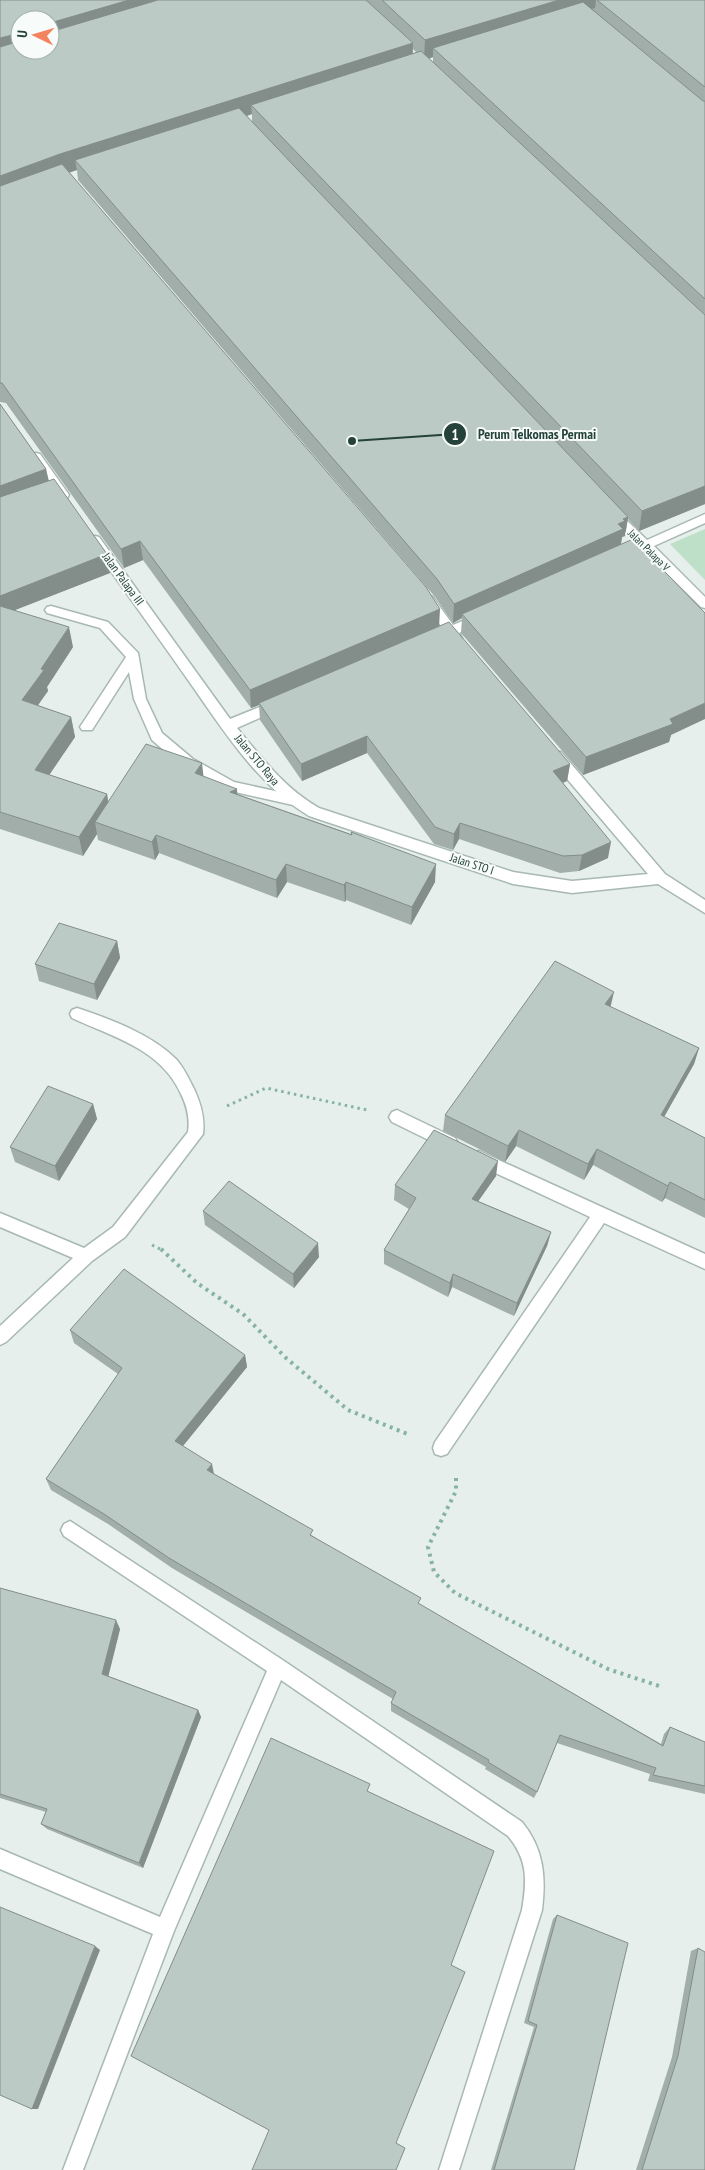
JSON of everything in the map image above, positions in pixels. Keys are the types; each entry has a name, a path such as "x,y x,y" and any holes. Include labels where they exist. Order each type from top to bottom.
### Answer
{"street":[{"path":"27,445 56,492 71,507"},
{"name":"Jalan Palapa V","path":"603,503 644,546 705,604"},
{"path":"608,561 705,518"},
{"name":"Jalan Palapa III","path":"88,530 228,726"},
{"path":"424,595 463,646"},
{"path":"51,610 104,625 133,656 140,699 156,736 188,763 231,786 293,800"},
{"path":"424,643 494,612"},
{"path":"87,727 133,656"},
{"name":"Jalan STO Raya","path":"290,699 228,726 293,800"},
{"path":"546,743 660,878 705,907"},
{"name":"Jalan STO I","path":"293,800 314,812 513,878 572,888 660,878"},
{"path":"0,1338 86,1256 119,1232 195,1134 198,1125 183,1082 170,1064 145,1045 76,1014"},
{"path":"397,1117 520,1178 705,1262"},
{"path":"441,1448 601,1214"},
{"path":"0,1220 86,1256"},
{"path":"70,1530 278,1667 515,1829 527,1842 533,1859 535,1890 532,1910 449,2170"},
{"path":"73,2170 165,1929 278,1667"},
{"path":"0,1859 165,1929"}],"path":[{"path":"198,1125 232,1102 266,1088 397,1117"},
{"path":"119,1232 160,1248 198,1283 243,1314 286,1358 348,1410 441,1448 456,1468 456,1492 428,1547 434,1572 455,1592 608,1669 659,1686"}],"green space":[{"path":"705,529 705,580 670,544"}],"building":[{"path":"0,0 129,0 60,20 60,10 10,10 10,36 0,38"},
{"path":"158,0 366,0 413,43 60,154 0,176 0,47 10,44 10,60 60,60 60,29"},
{"path":"382,0 559,0 425,40"},
{"path":"597,0 705,0 705,87"},
{"path":"583,2 705,101 705,299 433,48"},
{"path":"421,51 705,315 705,486 642,511 251,105"},
{"path":"239,108 628,517 623,519 625,521 618,524 623,529 454,604 437,579 75,160"},
{"path":"62,164 426,587 440,609 250,690 140,541 121,549 2,383 0,383 0,186"},
{"path":"0,404 46,469 0,486"},
{"path":"54,479 107,554 0,596 0,497"},
{"path":"633,539 705,613 705,703 670,719 673,724 586,757 462,614"},
{"path":"0,606 69,627 41,669 44,670 22,700 71,717 35,770 107,794 79,837 0,812"},
{"path":"449,622 570,764 553,771 611,842 582,855 563,856 460,823 454,834 435,827 367,736 301,764 259,703"},
{"path":"146,744 202,763 195,773 237,789 230,792 352,835 351,832 436,864 412,907 346,882 344,885 286,864 276,880 156,835 152,842 95,822"},
{"path":"59,923 117,941 94,984 35,964"},
{"path":"555,961 614,992 605,1004 699,1048 661,1115 705,1138 705,1200 670,1182 668,1186 597,1149 588,1164 519,1130 508,1146 445,1115"},
{"path":"48,1086 93,1104 55,1166 10,1147"},
{"path":"434,1130 498,1161 472,1199 551,1232 517,1303 453,1274 450,1283 384,1250 416,1198 395,1185"},
{"path":"229,1181 318,1243 293,1274 203,1211"},
{"path":"124,1269 245,1355 175,1441 212,1464 207,1470 313,1530 310,1535 421,1598 418,1603 663,1746 670,1727 705,1742 705,1786 653,1775 656,1768 560,1735 537,1792 488,1762 489,1760 391,1703 396,1692 169,1558 104,1514 46,1479 122,1368 70,1330"},
{"path":"0,1588 116,1620 102,1674 198,1710 139,1863 41,1824 47,1809 0,1794"},
{"path":"271,1738 370,1784 367,1791 494,1851 451,1965 465,1972 396,2143 405,2148 396,2170 252,2170 269,2130 131,2056"},
{"path":"0,1907 95,1946 32,2109 0,2095"},
{"path":"557,1915 628,1943 574,2170 494,2170 537,2025 528,2021"},
{"path":"698,1948 705,1952 705,2170 642,2170 678,2056"}],"place":[{"name":"Perum Telkomas Permai","path":"352,441"}]}
